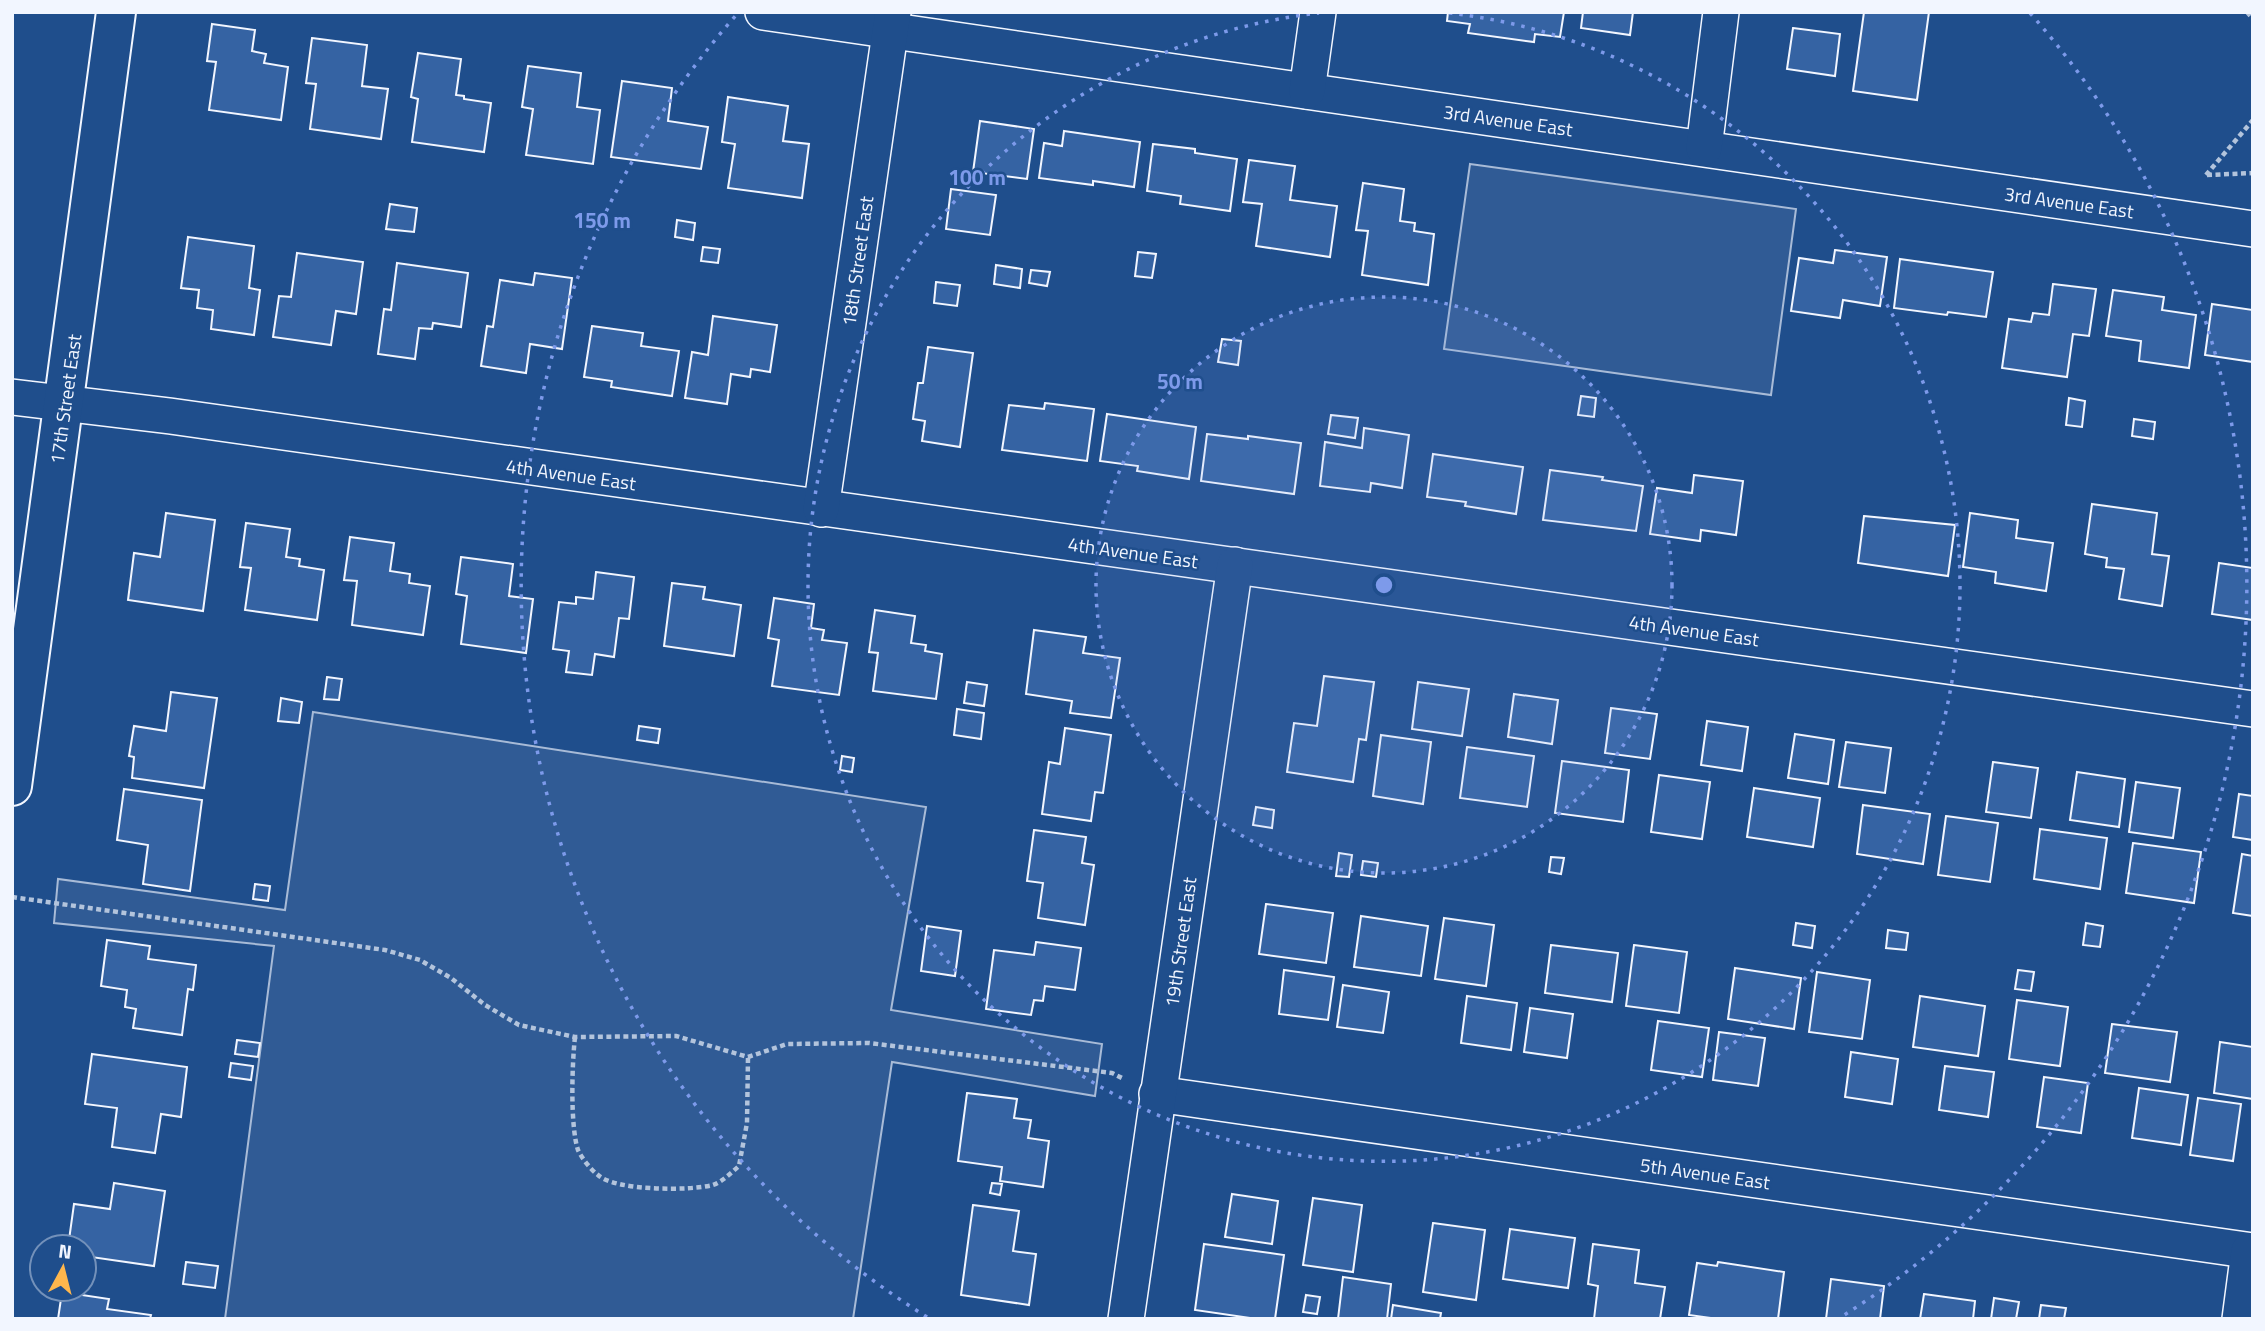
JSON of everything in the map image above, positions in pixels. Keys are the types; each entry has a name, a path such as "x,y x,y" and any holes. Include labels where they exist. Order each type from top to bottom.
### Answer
{"street":[{"name":"17th Street East","path":"12,786 116,12"},
{"name":"3rd Avenue East","path":"763,12 892,21 1307,91 2253,229"},
{"path":"1307,91 1318,12"},
{"path":"1704,148 1721,12"},
{"name":"18th Street East","path":"821,509 892,21"},
{"name":"4th Avenue East","path":"12,397 170,416 2253,709"},
{"name":"19th Street East","path":"1126,1319 1235,565"},
{"name":"5th Avenue East","path":"1157,1094 2251,1251"},
{"path":"2240,1319 2251,1251"}],"path":[{"path":"2247,12 2253,19"},
{"path":"2253,120 2206,175 2253,173"},
{"path":"12,897 385,950 421,960 519,1025 575,1037 676,1036 748,1057 787,1044 839,1041 869,1043 1112,1073 1157,1094"},
{"path":"575,1037 572,1058 574,1124 579,1151 599,1177 634,1186 675,1190 716,1184 739,1166 747,1123 748,1057"}],"shaded area":[{"path":"1470,164 1796,209 1771,395 1444,349"},
{"path":"313,712 926,807 891,1010 1102,1044 1095,1096 892,1062 853,1319 225,1319 274,946 54,923 58,879 285,910"}],"building":[{"path":"1448,12 1564,12 1560,37 1535,34 1534,42 1468,33 1470,24 1447,21"},
{"path":"1583,12 1633,12 1630,35 1581,28"},
{"path":"1864,12 1929,12 1917,100 1853,91"},
{"path":"212,24 255,30 252,51 266,54 264,63 288,67 281,120 209,110 216,62 207,61"},
{"path":"1793,28 1840,34 1835,76 1787,69"},
{"path":"312,38 367,45 362,86 388,89 381,139 310,129 316,84 306,83"},
{"path":"418,53 461,59 456,95 464,96 464,99 491,103 484,152 412,142 418,99 411,97"},
{"path":"528,66 581,73 577,107 600,110 593,164 526,155 533,109 522,107"},
{"path":"622,81 672,88 668,121 708,127 701,169 611,157"},
{"path":"728,97 788,106 783,141 809,144 802,198 728,188 735,144 722,142"},
{"path":"980,121 1034,129 1027,179 973,172"},
{"path":"1064,131 1140,142 1134,187 1093,181 1093,185 1039,178 1044,143 1062,146"},
{"path":"1153,144 1195,149 1195,153 1237,159 1230,211 1180,204 1181,196 1147,191"},
{"path":"1249,160 1295,166 1290,200 1337,206 1330,257 1256,246 1262,204 1243,202"},
{"path":"1363,183 1404,189 1400,221 1415,223 1414,231 1434,234 1428,285 1362,275 1368,231 1356,230"},
{"path":"951,189 996,195 990,235 946,229"},
{"path":"390,204 417,208 414,232 386,229"},
{"path":"677,220 695,223 693,240 675,237"},
{"path":"188,237 254,246 249,288 260,290 254,335 211,329 213,310 197,308 199,290 181,288"},
{"path":"703,247 720,249 718,263 701,261"},
{"path":"1835,250 1887,257 1880,306 1843,300 1840,318 1791,311 1799,258 1833,263"},
{"path":"1138,252 1156,254 1152,278 1135,276"},
{"path":"297,253 363,262 356,314 336,311 331,345 273,337 279,296 291,297"},
{"path":"1900,259 1993,272 1986,317 1894,308"},
{"path":"397,263 468,273 461,327 433,323 432,329 419,328 415,359 378,354 384,309 391,310"},
{"path":"996,265 1022,269 1020,288 994,284"},
{"path":"1031,270 1050,272 1047,286 1029,283"},
{"path":"535,273 572,278 562,349 530,344 526,373 481,366 487,326 493,327 500,280 533,285"},
{"path":"936,282 960,285 957,306 934,303"},
{"path":"2053,284 2096,289 2089,336 2073,334 2067,377 2002,368 2009,319 2031,322 2033,313 2049,315"},
{"path":"2113,290 2164,297 2162,310 2196,315 2189,368 2139,361 2141,341 2106,336"},
{"path":"2212,304 2253,310 2253,362 2205,355"},
{"path":"713,316 777,325 770,372 751,369 750,377 731,374 727,404 685,398 692,352 708,355"},
{"path":"592,326 643,333 641,346 679,351 672,396 611,387 612,381 584,377"},
{"path":"1222,339 1241,341 1238,365 1218,362"},
{"path":"928,347 973,353 960,447 922,441 925,421 913,419 918,383 923,383"},
{"path":"1581,396 1596,398 1594,417 1578,415"},
{"path":"2069,398 2085,401 2082,427 2066,425"},
{"path":"1045,403 1094,409 1087,461 1002,450 1009,405 1044,409"},
{"path":"1107,414 1196,427 1189,479 1137,471 1138,466 1100,461"},
{"path":"1331,415 1358,418 1355,438 1328,434"},
{"path":"2134,419 2155,422 2153,439 2132,436"},
{"path":"1364,428 1409,435 1402,488 1371,483 1370,492 1320,486 1325,442 1362,448"},
{"path":"1207,434 1301,443 1294,494 1201,481"},
{"path":"1433,454 1523,467 1516,514 1465,506 1466,502 1427,497"},
{"path":"1550,470 1643,486 1636,531 1543,520"},
{"path":"1694,475 1743,481 1736,535 1701,530 1700,541 1650,534 1657,488 1692,493"},
{"path":"2092,504 2157,513 2152,554 2169,556 2162,606 2119,599 2124,569 2106,567 2107,558 2085,554"},
{"path":"166,513 215,520 203,611 128,600 134,553 160,557"},
{"path":"1970,513 2018,520 2016,538 2053,543 2046,591 1995,583 1996,572 1963,567"},
{"path":"1864,516 1955,525 1948,576 1858,563"},
{"path":"246,523 290,529 286,557 300,559 299,566 324,570 317,620 245,610 251,568 240,567"},
{"path":"350,537 394,543 390,571 410,574 409,583 430,586 423,635 352,625 357,581 344,580"},
{"path":"461,557 513,564 509,596 533,599 526,653 461,644 467,596 456,594"},
{"path":"2219,563 2253,568 2253,620 2212,614"},
{"path":"596,572 634,577 629,619 619,618 614,657 595,654 592,675 566,672 569,651 553,649 559,602 576,604 576,597 593,599"},
{"path":"672,583 705,587 703,599 741,605 734,656 664,646"},
{"path":"774,598 814,604 811,628 824,630 822,640 847,643 839,695 772,686 779,640 768,638"},
{"path":"875,610 915,616 911,643 926,645 925,651 942,654 936,699 873,691 878,653 869,652"},
{"path":"1034,630 1086,637 1083,653 1120,658 1111,718 1070,713 1072,701 1026,694"},
{"path":"1324,676 1374,682 1366,740 1359,739 1353,782 1287,772 1294,723 1317,726"},
{"path":"327,677 342,679 339,700 324,699"},
{"path":"967,682 987,685 984,706 964,703"},
{"path":"1418,682 1469,689 1462,736 1412,729"},
{"path":"171,692 217,698 204,788 132,778 134,757 129,756 134,726 166,731"},
{"path":"1514,694 1558,700 1552,744 1508,737"},
{"path":"281,698 302,702 299,723 278,721"},
{"path":"1611,708 1657,714 1650,759 1605,753"},
{"path":"957,709 984,713 981,739 954,735"},
{"path":"1707,721 1748,727 1742,771 1701,765"},
{"path":"639,726 660,729 658,743 637,740"},
{"path":"1065,728 1111,735 1103,793 1095,792 1091,821 1042,814 1049,762 1060,764"},
{"path":"1795,734 1834,740 1828,784 1788,778"},
{"path":"1381,735 1431,742 1423,804 1373,796"},
{"path":"1846,742 1891,748 1885,793 1839,787"},
{"path":"1467,747 1534,756 1527,807 1460,798"},
{"path":"842,756 854,758 852,772 840,770"},
{"path":"1562,761 1629,770 1623,822 1555,813"},
{"path":"1993,762 2038,768 2031,818 1986,812"},
{"path":"2077,772 2125,779 2119,827 2070,820"},
{"path":"1659,775 1710,782 1702,839 1651,832"},
{"path":"2136,782 2180,788 2173,838 2129,832"},
{"path":"1754,788 1820,798 1813,847 1747,837"},
{"path":"124,789 202,800 190,891 143,884 148,845 117,840"},
{"path":"2239,794 2253,796 2253,840 2233,837"},
{"path":"1863,805 1930,814 1923,864 1857,854"},
{"path":"1256,807 1274,810 1272,828 1253,825"},
{"path":"1946,816 1998,823 1990,882 1938,875"},
{"path":"2040,829 2107,838 2100,889 2034,879"},
{"path":"1034,830 1086,837 1082,863 1094,865 1085,925 1038,918 1043,883 1027,881"},
{"path":"2133,843 2201,852 2194,903 2126,893"},
{"path":"1339,853 1352,855 1349,877 1336,876"},
{"path":"2242,854 2253,856 2253,916 2233,913"},
{"path":"1551,857 1564,858 1561,874 1549,872"},
{"path":"1363,861 1378,863 1376,877 1361,875"},
{"path":"255,884 270,886 268,901 253,899"},
{"path":"1266,904 1333,913 1326,963 1259,954"},
{"path":"1361,916 1428,926 1421,976 1354,967"},
{"path":"1444,918 1494,925 1486,986 1435,979"},
{"path":"1796,923 1815,926 1812,948 1793,945"},
{"path":"2086,923 2103,926 2100,947 2083,945"},
{"path":"927,926 961,931 955,976 921,971"},
{"path":"1888,930 1908,933 1906,950 1886,948"},
{"path":"107,940 150,946 148,959 196,965 193,990 188,989 182,1035 133,1028 136,1009 125,1007 127,990 101,986"},
{"path":"1036,942 1081,948 1075,990 1045,986 1043,1001 1034,1000 1031,1015 986,1009 994,950 1034,955"},
{"path":"1551,945 1618,953 1612,1002 1545,993"},
{"path":"1634,945 1687,952 1679,1013 1626,1006"},
{"path":"1735,968 1801,978 1794,1029 1728,1019"},
{"path":"1284,970 1334,977 1328,1020 1279,1014"},
{"path":"2018,970 2034,972 2031,991 2015,989"},
{"path":"1817,972 1870,980 1862,1039 1809,1032"},
{"path":"1343,985 1389,992 1383,1033 1337,1027"},
{"path":"1467,996 1517,1003 1511,1050 1461,1043"},
{"path":"1920,996 1985,1006 1978,1056 1913,1047"},
{"path":"2017,1000 2068,1007 2060,1066 2009,1059"},
{"path":"1530,1008 1573,1014 1567,1058 1524,1052"},
{"path":"1658,1021 1709,1028 1702,1077 1651,1070"},
{"path":"2112,1024 2177,1032 2170,1082 2105,1073"},
{"path":"1719,1032 1765,1038 1758,1086 1713,1080"},
{"path":"237,1040 260,1043 258,1057 235,1054"},
{"path":"2220,1042 2253,1047 2253,1099 2214,1093"},
{"path":"1851,1052 1898,1059 1892,1104 1845,1097"},
{"path":"92,1054 187,1067 181,1117 161,1114 155,1153 112,1147 117,1108 85,1104"},
{"path":"231,1063 253,1066 251,1080 229,1077"},
{"path":"1945,1066 1994,1072 1988,1117 1939,1110"},
{"path":"2044,1077 2088,1083 2081,1133 2037,1127"},
{"path":"2139,1088 2188,1095 2181,1145 2132,1138"},
{"path":"967,1093 1017,1099 1014,1118 1031,1120 1028,1138 1049,1141 1043,1187 1000,1181 1002,1167 958,1161"},
{"path":"2198,1098 2241,1104 2233,1161 2190,1155"},
{"path":"114,1183 165,1191 154,1266 98,1258 98,1233 70,1233 74,1204 110,1209"},
{"path":"992,1183 1002,1184 1000,1195 990,1193"},
{"path":"1232,1194 1278,1201 1272,1244 1225,1237"},
{"path":"1313,1198 1362,1205 1353,1272 1303,1265"},
{"path":"973,1205 1019,1211 1013,1251 1036,1254 1029,1305 961,1295"},
{"path":"1433,1223 1485,1230 1476,1300 1423,1292"},
{"path":"1510,1229 1575,1238 1568,1288 1503,1279"},
{"path":"1204,1244 1284,1255 1275,1319 1195,1310"},
{"path":"1593,1244 1639,1250 1635,1283 1665,1287 1660,1319 1594,1319 1598,1286 1588,1284"},
{"path":"186,1262 218,1266 215,1288 183,1284"},
{"path":"1718,1262 1784,1272 1778,1319 1718,1319 1689,1315 1697,1263 1717,1266"},
{"path":"1343,1277 1391,1284 1387,1319 1338,1319"},
{"path":"1831,1279 1884,1286 1880,1319 1826,1319"},
{"path":"1924,1294 1975,1301 1973,1319 1920,1319"},
{"path":"1306,1295 1320,1297 1317,1314 1303,1312"},
{"path":"98,1297 109,1299 107,1309 151,1315 150,1319 58,1319 60,1303 98,1303"},
{"path":"1994,1298 2019,1302 2016,1319 1991,1319"},
{"path":"1393,1305 1441,1313 1440,1319 1391,1319"},
{"path":"2041,1305 2066,1308 2064,1319 2039,1319"}]}
